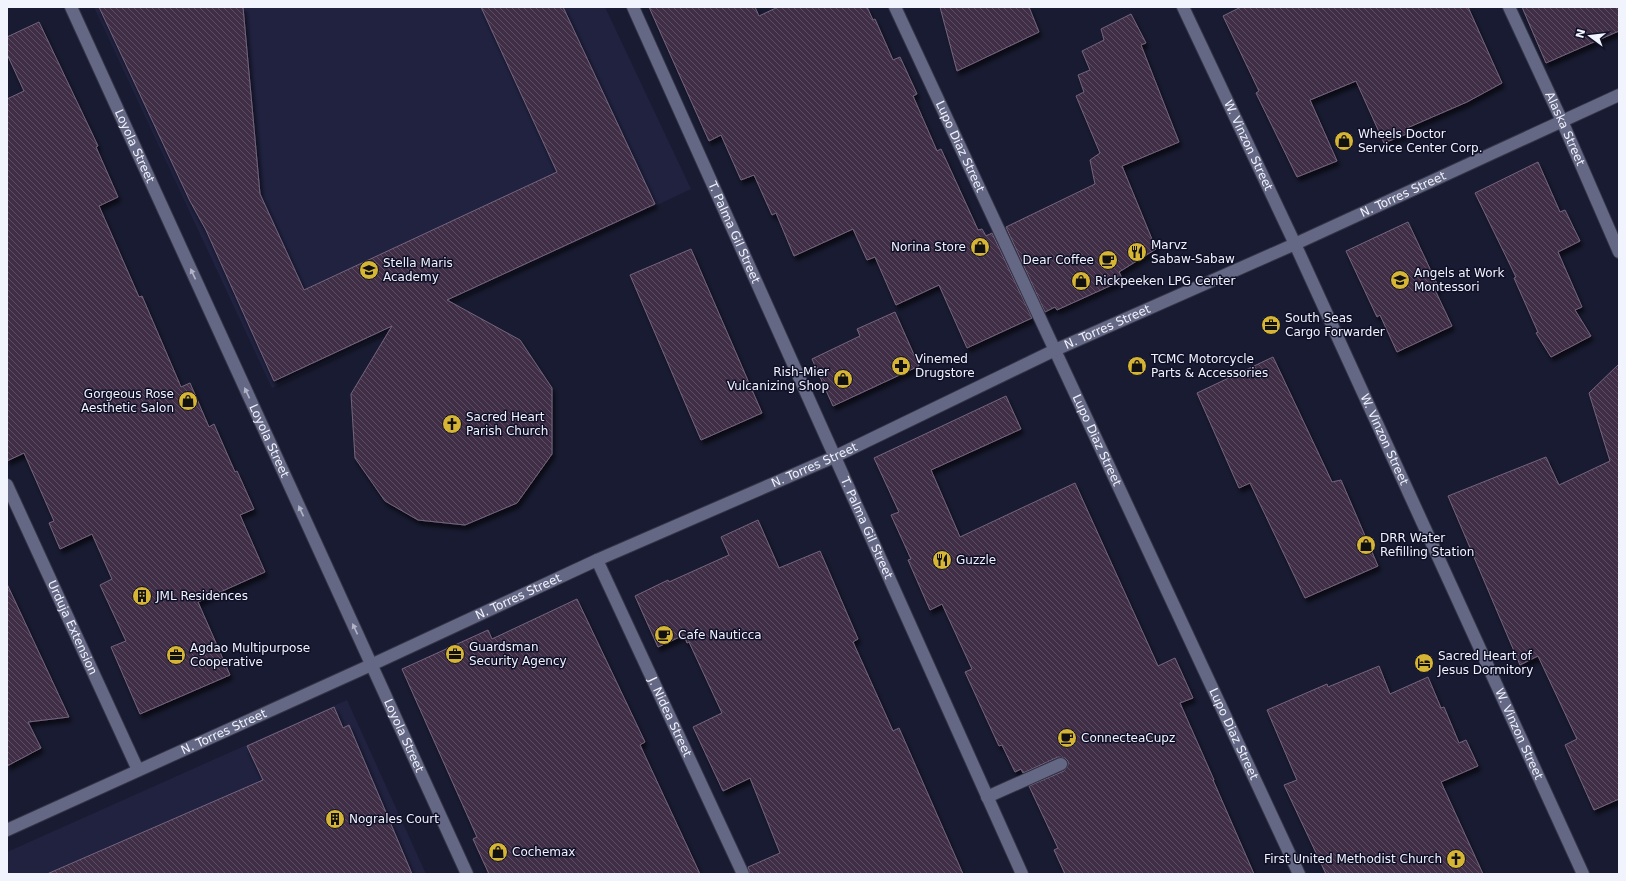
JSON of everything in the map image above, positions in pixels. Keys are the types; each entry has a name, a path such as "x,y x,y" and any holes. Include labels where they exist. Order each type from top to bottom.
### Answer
{"street":[{"name":"Loyola Street","path":"71,7 467,874"},
{"name":"T. Palma Gil Street","path":"633,7 1022,874"},
{"name":"Lupo Diaz Street","path":"894,7 1299,874"},
{"name":"W. Vinzon Street","path":"1183,7 1295,244 1583,874"},
{"name":"Alaska Street","path":"1509,7 1562,121 1619,252"},
{"name":"N. Torres Street","path":"7,830 371,665 597,560 834,457 1055,350 1295,244 1619,95"},
{"name":"Urduja Extension","path":"7,486 138,770"},
{"name":"J. Nidea Street","path":"597,560 743,874"},
{"path":"987,797 1061,764"}],"shaded area":[{"name":"Stella Maris Academy","path":"94,7 605,7 691,189 272,388"},
{"path":"347,700 426,874 7,874 7,852"}],"building":[{"path":"99,7 243,7 260,194 304,290 557,172 481,7 563,7 655,204 447,300 520,340 552,388 552,454 517,503 465,525 418,520 385,501 355,458 351,394 392,326 274,381 206,230 190,201"},
{"path":"649,7 755,7 759,16 778,7 867,7 873,20 875,19 893,60 900,57 917,94 913,96 937,151 941,149 978,230 982,229 986,236 992,233 1032,318 967,348 939,285 896,305 875,257 867,260 853,229 794,256 776,213 772,215 754,175 741,180 721,135 709,141"},
{"path":"940,7 1029,7 1039,32 957,71"},
{"path":"1241,7 1468,7 1502,83 1467,102 1407,128 1409,133 1384,143 1356,81 1310,100 1337,161 1297,177 1256,93 1259,91 1223,16"},
{"path":"1522,7 1619,7 1619,31 1546,63"},
{"path":"1131,14 1146,43 1141,45 1179,142 1122,166 1156,249 1119,272 1123,280 1057,310 1055,307 1045,312 1006,227 1095,184 1090,160 1100,153 1076,96 1084,92 1078,75 1090,70 1082,51 1104,40 1101,29"},
{"path":"39,22 98,146 96,147 118,197 99,206 139,297 142,296 181,387 190,383 209,427 214,424 235,472 237,471 254,509 240,515 265,572 198,602 230,675 140,714 111,647 126,641 100,585 112,579 92,534 60,549 49,523 54,521 24,453 7,461 7,99 24,91 7,54 7,37"},
{"path":"1538,162 1560,212 1565,210 1580,241 1558,252 1582,307 1575,310 1591,336 1551,357 1536,333 1538,332 1514,278 1516,277 1475,193"},
{"path":"1408,222 1439,288 1435,290 1452,326 1397,352 1380,315 1377,317 1346,251"},
{"path":"691,249 762,413 701,440 630,275"},
{"path":"895,312 919,366 833,406 812,359 860,336 857,329"},
{"path":"1273,357 1332,482 1341,480 1378,566 1305,598 1250,483 1239,488 1197,393"},
{"path":"1619,364 1619,799 1594,810 1565,745 1577,739 1538,656 1520,665 1448,496 1546,457 1559,485 1610,461 1589,393"},
{"path":"1006,396 1021,429 931,470 960,537 1075,483 1158,666 1175,658 1193,698 1180,703 1254,874 1065,874 1054,850 1058,848 1029,786 1064,771 1068,765 1068,761 1065,758 1058,757 1023,773 1021,769 1015,772 1002,745 999,746 965,672 972,669 942,604 930,610 908,560 911,559 891,515 899,512 874,458"},
{"path":"758,520 779,568 820,551 858,639 853,642 893,731 899,728 963,874 750,874 748,867 780,853 750,778 723,791 693,727 722,713 689,642 687,643 684,635 658,647 635,596 668,580 669,582 729,555 721,537"},
{"path":"7,584 69,717 28,722 41,748 7,766"},
{"path":"577,599 645,742 640,745 700,874 489,874 473,839 477,837 402,669 488,630 492,639"},
{"path":"1379,666 1390,694 1428,677 1441,708 1444,707 1459,743 1466,740 1478,766 1441,782 1483,874 1326,874 1284,785 1297,780 1267,710 1327,684 1328,687"},
{"path":"334,707 343,728 349,725 412,874 47,874 263,780 247,746"}],"place":[{"name":"Wheels Doctor Service Center Corp.","path":"1344,141"},
{"name":"Norina Store","path":"980,247"},
{"name":"Marvz Sabaw-Sabaw","path":"1137,252"},
{"name":"Dear Coffee","path":"1108,260"},
{"name":"Stella Maris Academy","path":"369,270"},
{"name":"Angels at Work Montessori","path":"1400,280"},
{"name":"Rickpeeken LPG Center","path":"1081,281"},
{"name":"South Seas Cargo Forwarder","path":"1271,325"},
{"name":"Vinemed Drugstore","path":"901,366"},
{"name":"TCMC Motorcycle Parts & Accessories","path":"1137,366"},
{"name":"Rish-Mier Vulcanizing Shop","path":"843,379"},
{"name":"Gorgeous Rose Aesthetic Salon","path":"188,401"},
{"name":"Sacred Heart Parish Church","path":"452,424"},
{"name":"DRR Water Refilling Station","path":"1366,545"},
{"name":"Guzzle","path":"942,560"},
{"name":"JML Residences","path":"142,596"},
{"name":"Cafe Nauticca","path":"664,635"},
{"name":"Guardsman Security Agency","path":"455,654"},
{"name":"Agdao Multipurpose Cooperative","path":"176,655"},
{"name":"Sacred Heart of Jesus Dormitory","path":"1424,663"},
{"name":"ConnecteaCupz","path":"1067,738"},
{"name":"Nograles Court","path":"335,819"},
{"name":"Cochemax","path":"498,852"},
{"name":"First United Methodist Church","path":"1456,859"}]}
